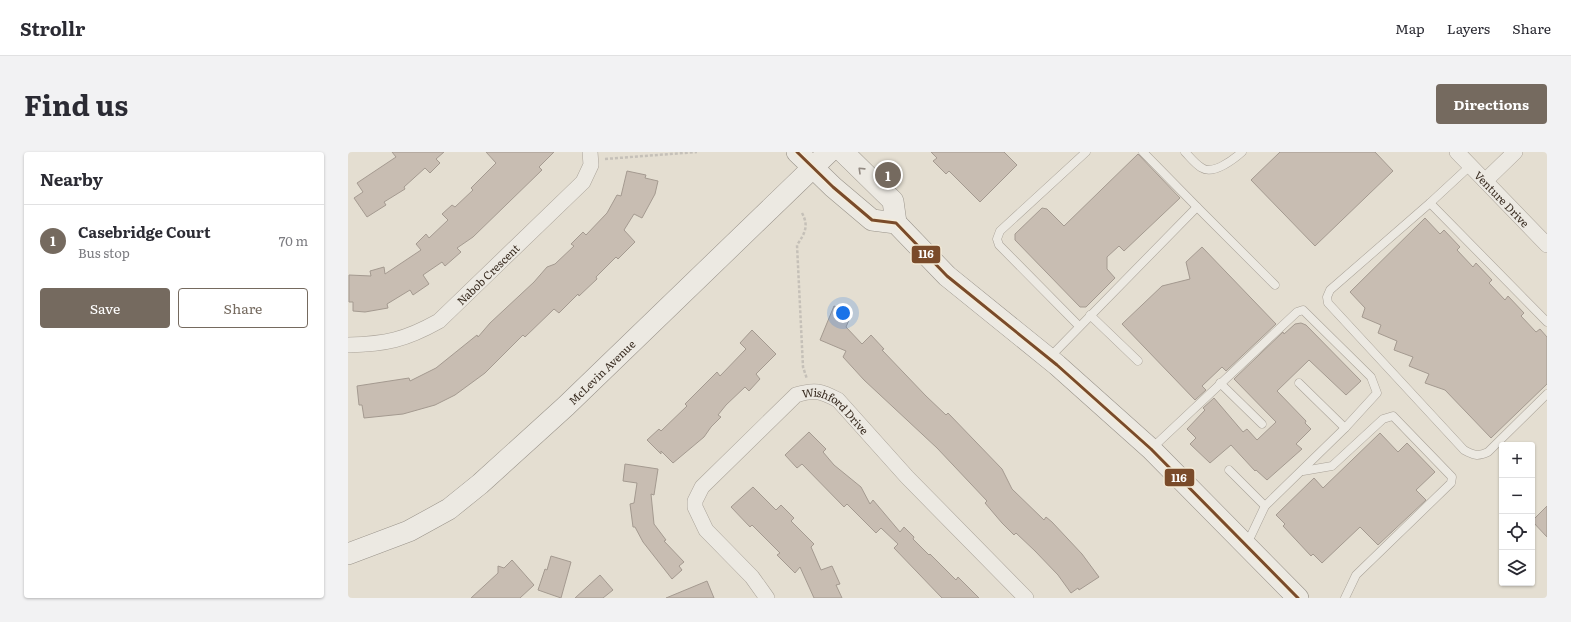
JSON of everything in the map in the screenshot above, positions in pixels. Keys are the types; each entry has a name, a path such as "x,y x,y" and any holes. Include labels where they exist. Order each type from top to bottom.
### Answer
{"main road":[{"path":"797,152 833,187 872,220 896,223"},
{"name":"McLevin Avenue","path":"348,554 409,531 449,509 480,484 566,406 829,152"},
{"path":"843,152 893,201 896,223 947,276 1048,358 1150,448 1298,598"}],"street":[{"name":"Venture Drive","path":"1457,152 1547,245"},
{"path":"1485,181 1515,152"},
{"name":"Nabob Crescent","path":"348,345 373,344 400,340 416,334 438,321 583,182 591,165 590,156"},
{"name":"Wishford Drive","path":"767,598 752,577 706,530 695,508 695,501 702,487 796,395 810,391 824,392 838,400 907,477 1026,598"}],"lane":[{"path":"1079,326 999,245 997,239 1000,231 1086,152"},
{"path":"1143,152 1275,285"},
{"path":"1185,152 1203,169 1213,170 1236,158 1242,152"},
{"path":"1470,166 1330,290 1327,297 1328,303 1464,450 1472,455 1481,456 1488,452 1547,394"},
{"path":"1430,203 1547,322"},
{"path":"1048,358 1197,207"},
{"path":"1150,448 1297,312 1303,310 1370,377 1377,393 1345,428 1265,506 1246,544"},
{"path":"1090,314 1138,361"},
{"path":"1220,383 1262,424"},
{"path":"1300,383 1345,428"},
{"path":"1303,470 1332,466 1383,419 1393,416 1452,477 1450,483 1356,575 1348,595 1345,598"},
{"path":"1229,470 1265,506"}],"path":[{"path":"590,156 697,152"},
{"path":"802,213 807,221 806,232 797,245 797,252 803,366 810,391"}],"building":[{"path":"392,152 444,152 436,159 440,163 430,173 425,168 404,187 405,189 384,202 386,205 367,217 354,198 363,192 357,183 396,157"},
{"path":"486,152 554,152 539,167 542,170 473,237 457,248 461,252 445,266 442,262 423,275 429,284 413,295 410,290 387,304 388,308 365,312 353,311 353,302 349,302 349,275 371,276 370,271 384,267 385,274 421,250 416,244 426,234 429,238 448,220 442,214 452,205 455,207 473,190 471,188 496,163"},
{"path":"931,152 1004,152 1017,165 980,202 949,171 946,174 933,161 937,158"},
{"path":"1280,152 1375,152 1393,171 1315,246 1251,180"},
{"path":"1138,154 1180,198 1124,251 1119,246 1107,257 1107,269 1115,278 1086,307 1080,307 1015,240 1015,234 1042,208 1047,209 1064,226"},
{"path":"627,171 646,175 645,178 658,181 655,194 642,218 634,214 624,230 635,242 618,259 616,257 596,277 597,279 579,296 578,294 559,313 554,309 525,337 523,335 485,373 455,395 435,405 403,414 364,418 362,405 359,405 357,386 409,378 410,381 436,368 477,335 478,337 490,323 534,282 547,267 555,264 574,246 571,244 583,232 586,235 607,213 617,195 621,196"},
{"path":"1425,218 1440,234 1444,230 1460,247 1457,250 1473,267 1476,263 1492,280 1489,283 1505,300 1508,296 1524,313 1521,316 1536,332 1540,329 1547,337 1547,384 1491,438 1445,390 1425,383 1429,374 1409,366 1413,357 1394,350 1397,341 1378,333 1381,325 1362,317 1365,308 1350,292"},
{"path":"1202,247 1276,324 1226,371 1222,367 1202,386 1206,390 1195,400 1122,324 1162,286 1190,279 1186,262"},
{"path":"834,306 852,313 846,327 862,344 871,335 884,349 882,350 926,396 946,415 948,413 1002,469 1012,489 1044,520 1046,517 1052,522 1082,554 1099,577 1079,590 1078,588 1071,593 1058,575 1035,551 1016,533 1014,535 1002,523 985,503 987,501 937,448 864,380 843,357 846,351 820,340"},
{"path":"1301,323 1306,325 1361,381 1346,395 1309,360 1277,391 1306,421 1305,423 1311,429 1296,444 1302,449 1267,480 1256,470 1255,471 1231,445 1210,463 1190,444 1196,438 1187,429 1205,410 1203,408 1214,398 1243,432 1247,429 1257,440 1276,422 1234,379 1283,332 1284,334 1295,324"},
{"path":"752,330 776,354 756,374 760,379 749,391 745,387 726,405 718,415 721,417 704,437 673,463 661,451 661,454 647,440 659,429 661,431 687,406 685,404 717,372 720,376 746,349 740,343"},
{"path":"809,432 826,449 823,452 834,465 861,487 870,504 873,500 900,532 904,527 914,537 913,539 929,555 930,554 956,580 958,577 979,598 942,598 894,548 898,544 881,528 876,533 847,504 844,507 802,464 797,468 785,455"},
{"path":"1380,433 1398,452 1407,443 1435,472 1416,490 1426,500 1378,545 1360,527 1322,563 1313,554 1311,556 1283,526 1285,524 1276,515 1314,478 1323,488"},
{"path":"625,464 658,469 654,495 651,494 654,524 666,540 664,541 684,562 679,566 682,570 672,579 643,542 635,527 633,527 630,504 634,503 637,483 623,481"},
{"path":"753,487 776,510 781,505 794,518 791,521 814,544 811,547 821,570 832,566 840,584 836,585 842,598 814,598 800,567 795,573 777,555 780,553 752,525 750,527 731,507"},
{"path":"1547,506 1547,537 1535,524 1535,518"},
{"path":"551,556 571,562 561,598 538,590 545,569 547,570"},
{"path":"512,560 534,585 520,598 471,598 498,573 498,566 504,568"},
{"path":"600,575 613,590 603,598 575,598"},
{"path":"707,581 714,598 666,598"}],"transit line":[{"name":"116","path":"797,152 833,187 872,220 896,223 947,276 1057,365 1151,449 1298,598"}],"place":[{"name":"Casebridge Court","path":"888,175"}]}
